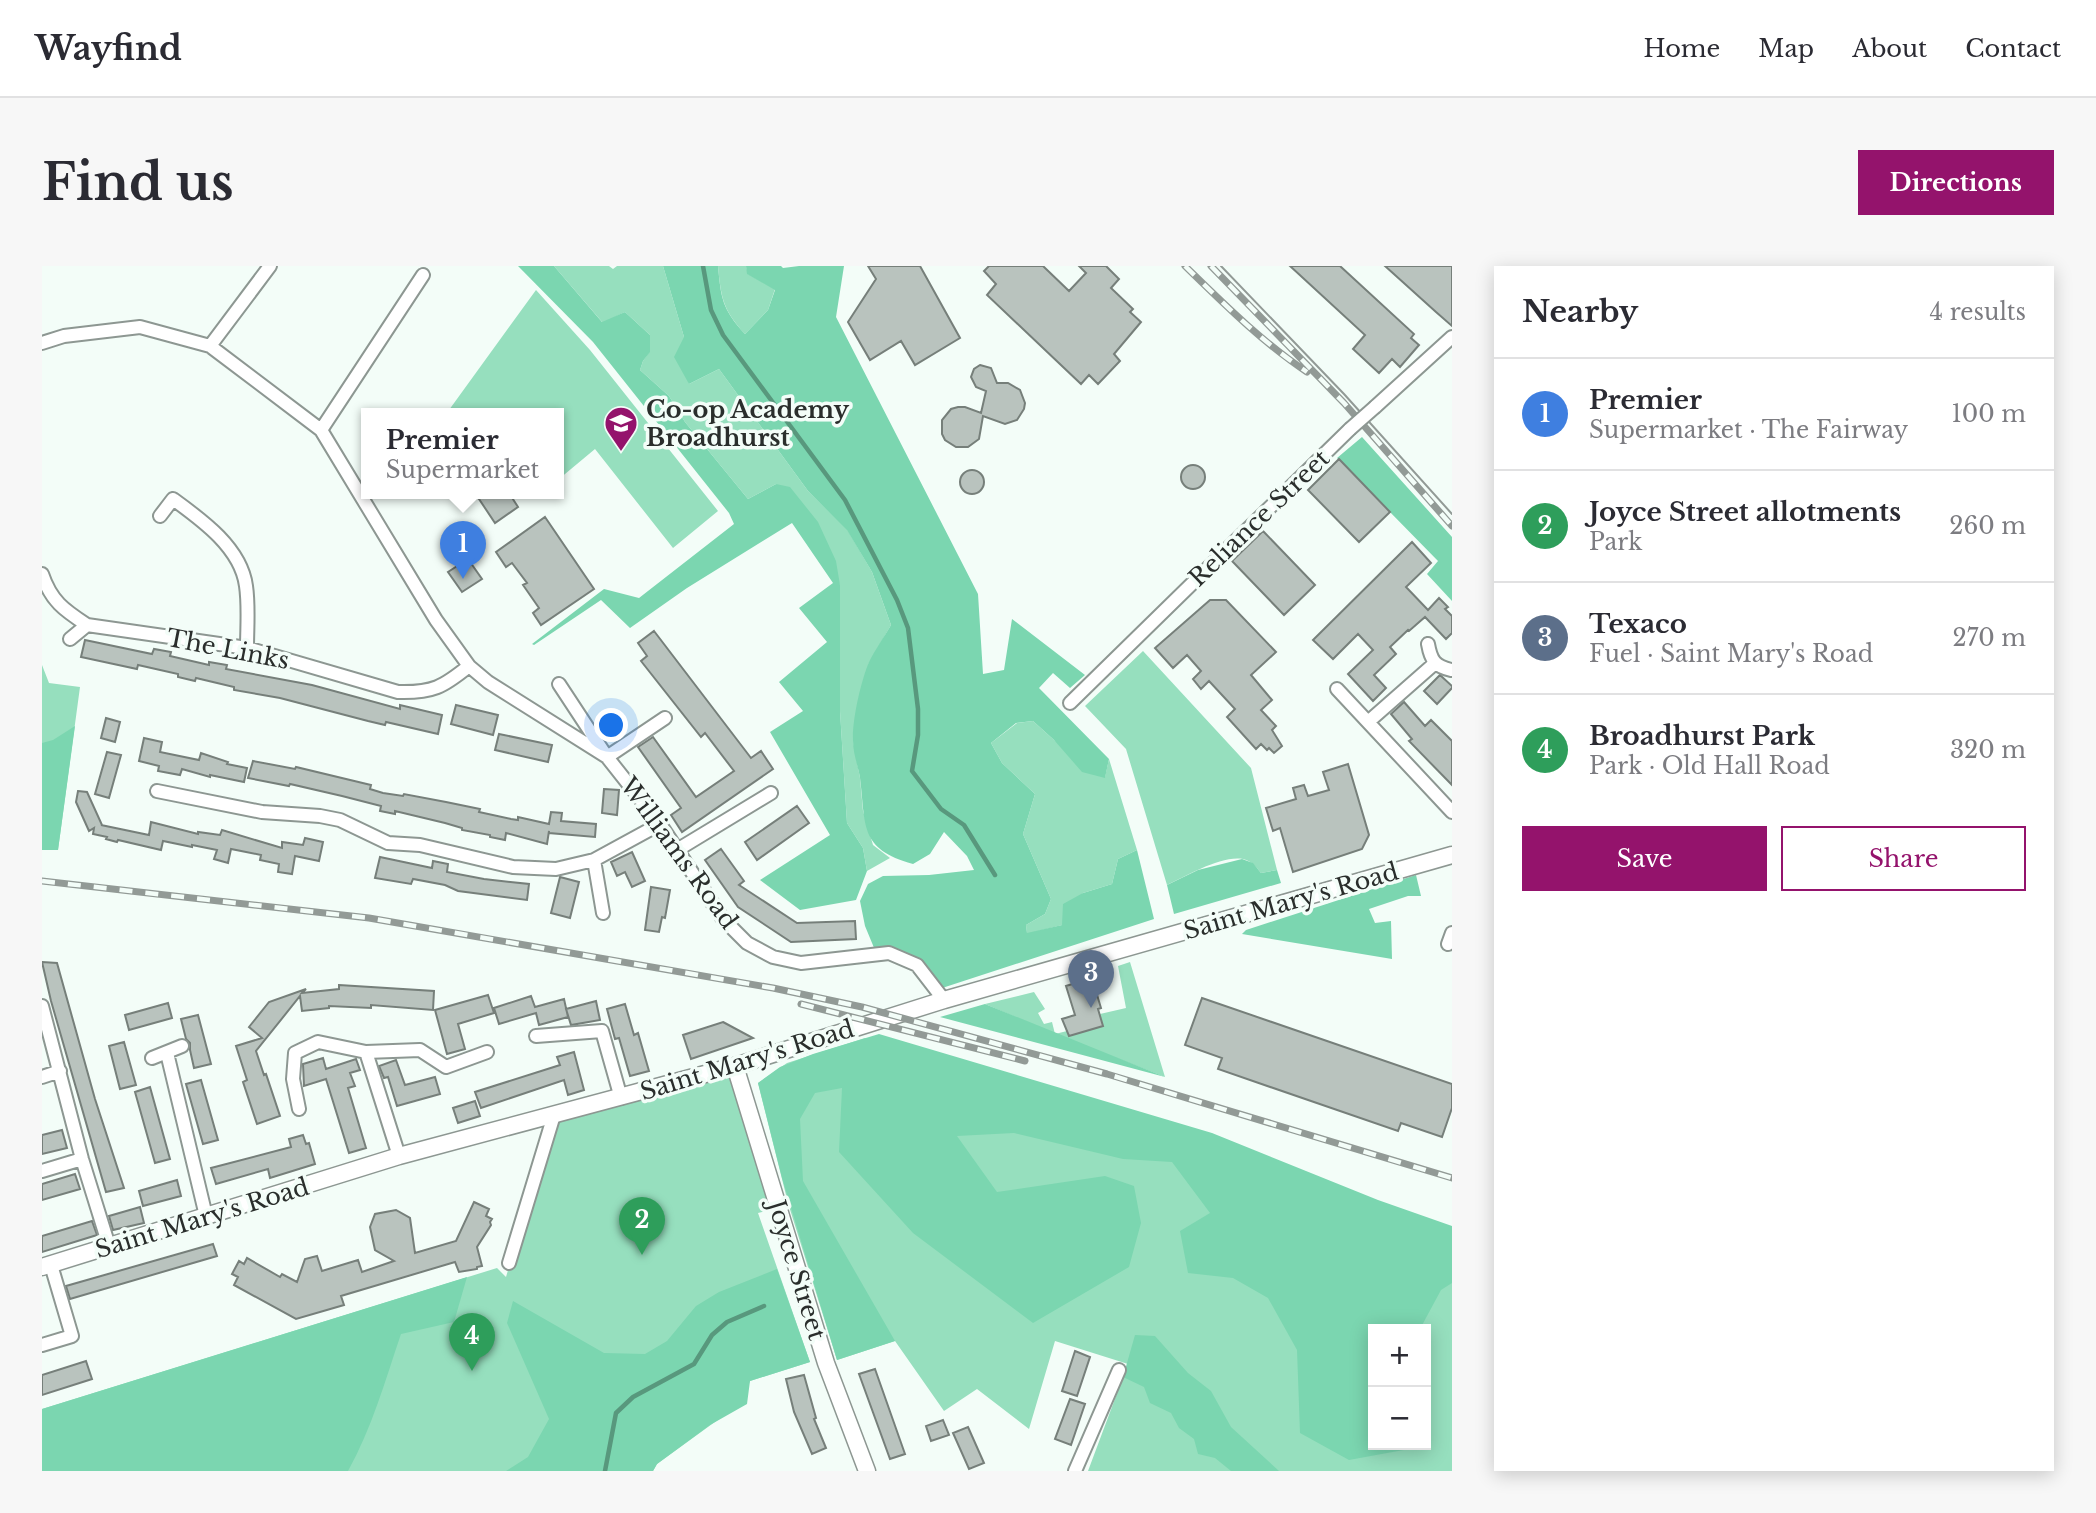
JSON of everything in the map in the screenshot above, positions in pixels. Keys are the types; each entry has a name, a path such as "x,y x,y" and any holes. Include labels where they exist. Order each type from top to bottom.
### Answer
{"street":[{"path":"209,346 270,266"},
{"path":"321,430 423,275"},
{"path":"42,343 64,336 139,327 209,346 321,430 361,496"},
{"name":"Reliance Street","path":"1070,703 1350,429 1452,337"},
{"path":"160,516 173,499 214,530 242,570 246,586 247,648"},
{"path":"363,499 436,620 469,666 488,682 607,757 665,718"},
{"name":"The Links","path":"42,574 48,592 65,611 87,625 247,648 398,692 423,693 444,686 469,666"},
{"path":"70,639 87,625"},
{"path":"1428,644 1434,664 1451,670"},
{"path":"1368,722 1434,664"},
{"name":"Williams Road","path":"559,684 607,757 660,824 723,919 747,943 773,957 801,963 889,953 917,965 944,1000"},
{"path":"1337,689 1452,812"},
{"path":"157,791 262,813 320,816 340,820 388,843 420,845 513,867 556,869 594,860 660,824"},
{"path":"677,850 771,793"},
{"name":"Saint Mary's Road","path":"46,1266 399,1156 735,1066 944,1000 1452,855"},
{"path":"594,860 603,913"},
{"path":"42,1006 82,1159 109,1246"},
{"path":"536,1036 602,1031 621,1098"},
{"path":"299,1109 293,1079 295,1053 318,1042 366,1052 420,1050 446,1067 487,1052"},
{"path":"152,1058 182,1046"},
{"path":"366,1052 399,1156"},
{"path":"167,1053 206,1216"},
{"name":"Joyce Street","path":"735,1066 826,1363 867,1471"},
{"path":"42,1077 60,1071"},
{"path":"509,1263 554,1115"},
{"path":"42,1171 82,1159"},
{"path":"42,1345 72,1336 46,1266"},
{"path":"1075,1471 1119,1370"}],"green space":[{"path":"518,266 554,266 602,322 625,312 650,335 650,352 640,370 669,396 685,422 748,499 776,484 790,487 818,522 836,561 840,585 840,711 847,823 863,848 867,871 856,900 800,910 760,880 830,835 770,732 803,711 779,682 827,642 799,608 833,583 792,523 687,588 630,628 601,600 532,644 604,589 639,598 734,524 729,513 593,342"},
{"path":"554,266 609,266 613,269 617,266 663,266 684,337 689,384 719,369 808,491 847,529 872,572 891,625 869,663 859,697 853,741 863,811 873,845 890,858 867,871 863,848 847,823 840,711 840,585 776,484 748,499 685,422 669,396 640,370 650,351 650,335 625,312 603,323"},
{"path":"663,266 718,266 724,303 745,334 768,310 775,290 747,274 746,266 844,266 836,317 978,594 983,674 1004,670 1012,619 1085,675 1070,688 1053,673 1039,688 1109,759 1105,778 1082,772 1033,721 1016,723 991,743 1002,763 1035,794 1023,834 1051,899 1045,914 1026,925 1027,933 1062,925 1063,904 1083,893 1112,884 1118,859 1137,850 1154,919 936,990 917,965 877,955 865,926 860,901 868,884 883,876 974,870 967,856 944,832 930,854 913,864 883,851 868,833 854,750 854,722 869,662 891,625 872,572 847,530 808,491 719,369 689,384 674,357 684,337"},
{"path":"718,266 746,266 748,274 775,289 768,310 745,334 724,303"},
{"path":"536,290 590,350 718,511 673,548 595,449 564,475 564,408 450,408"},
{"path":"1362,437 1452,537 1452,601 1427,574 1438,561 1337,458"},
{"path":"1143,651 1251,768 1277,870 1261,873 1249,861 1225,860 1167,885 1126,749 1085,706"},
{"path":"42,665 49,683 80,687 58,850 42,850"},
{"path":"1033,721 1054,740 1105,777 1109,759 1137,850 1118,859 1112,884 1083,893 1062,925 1027,934 1026,925 1045,914 1051,899 1023,834 1035,794 1002,763 991,743 1017,723"},
{"path":"75,726 58,850 42,850 42,743 53,740"},
{"path":"1242,859 1253,863 1261,873 1277,870 1281,883 1174,914 1167,885 1198,870"},
{"path":"1416,875 1421,896 1408,896 1369,909 1375,923 1391,921 1392,959 1242,934 1246,930"},
{"path":"1130,962 1165,1077 1055,1034 1067,1031 1069,1036 1103,1026 1100,1014 1126,1008 1118,966"},
{"path":"1034,992 1045,1009 1038,1013 1044,1024 1052,1022 1055,1034 985,1004"},
{"path":"985,1004 1165,1077 940,1017"},
{"path":"879,1034 1212,1133 1378,1200 1452,1226 1452,1283 1441,1290 1423,1324 1368,1324 1368,1450 1404,1450 1349,1460 1300,1433 1297,1350 1268,1298 1233,1278 1188,1273 1180,1231 1210,1213 1172,1162 1123,1159 1014,1133 957,1136 997,1192 1105,1176 1134,1186 1141,1223 1129,1267 1033,1323 913,1233 839,1152 842,1088 815,1093 800,1119 803,1181 895,1341 837,1360 782,1178 758,1083 780,1067"},
{"path":"865,1038 1452,1227 1452,1471 1088,1471 1128,1364 1055,1341 1029,1429 977,1389 944,1411 895,1341 837,1360 788,1203 758,1083 787,1063"},
{"path":"735,1066 778,1208 758,1213 810,1362 750,1381 741,1403 657,1464 653,1471 42,1471 42,1409 497,1268 506,1277 554,1115"},
{"path":"777,1269 810,1362 750,1381 747,1404 710,1425 657,1464 653,1471 506,1471 528,1457 549,1419 507,1323 513,1301 604,1353 645,1354 667,1341 696,1306 719,1292"},
{"path":"467,1277 454,1322 401,1334 371,1421 348,1471 42,1471 42,1409"},
{"path":"1135,1335 1155,1336 1188,1373 1211,1391 1231,1427 1279,1471 1231,1471 1215,1458 1198,1454 1194,1439 1179,1428 1171,1413 1150,1403 1144,1387 1123,1377"}],"building":[{"path":"868,266 920,266 960,338 915,365 901,341 870,360 848,322 876,279"},
{"path":"989,266 1043,266 1069,291 1086,273 1079,266 1106,266 1119,279 1111,288 1133,309 1130,312 1141,322 1114,354 1120,361 1098,384 1089,375 1081,384 987,295 996,284 984,271"},
{"path":"1290,266 1340,266 1414,334 1411,338 1419,345 1400,367 1392,359 1379,373 1353,349 1365,335"},
{"path":"1385,266 1452,266 1452,326 1436,312"},
{"path":"980,365 991,368 997,383 1008,383 1020,390 1025,403 1024,409 1017,420 1005,424 983,416 979,439 968,447 956,447 945,440 942,420 951,409 958,407 981,413 986,391 976,387 971,377 974,369"},
{"path":"1339,459 1390,512 1359,542 1308,490"},
{"path":"1193,465 1202,468 1205,477 1202,486 1193,489 1184,486 1181,477 1184,468"},
{"path":"972,470 980,474 984,482 980,490 972,494 964,490 960,482 964,474"},
{"path":"479,499 513,499 518,507 495,523"},
{"path":"545,517 594,589 541,625 533,613 539,608 523,585 527,583 512,563 506,567 496,552"},
{"path":"1263,531 1315,585 1284,615 1232,561"},
{"path":"1412,542 1431,563 1406,587 1428,610 1439,598 1448,607 1445,609 1452,616 1452,633 1446,639 1425,617 1408,630 1390,647 1396,654 1374,675 1386,688 1373,701 1348,674 1373,650 1358,634 1333,659 1313,640"},
{"path":"468,559 482,579 462,592 448,572"},
{"path":"1210,600 1226,600 1276,652 1251,675 1272,700 1261,710 1276,726 1272,730 1282,746 1274,753 1261,744 1256,749 1227,717 1235,709 1209,681 1201,689 1193,679 1201,671 1187,655 1173,668 1155,648"},
{"path":"654,631 751,758 761,751 773,769 682,832 671,815 681,808 638,747 653,737 696,797 734,771 705,733 701,737 641,661 647,656 638,643"},
{"path":"85,640 152,654 154,649 171,652 170,656 209,665 209,662 227,665 226,669 312,685 400,709 400,705 442,715 438,734 386,722 385,725 280,698 234,690 234,687 196,678 195,681 178,677 178,674 138,665 137,669 81,657"},
{"path":"1440,675 1452,688 1437,704 1424,691"},
{"path":"1404,702 1425,726 1431,720 1452,741 1452,785 1409,741 1412,739 1391,714"},
{"path":"456,705 498,715 493,735 451,724"},
{"path":"106,718 120,722 115,742 101,738"},
{"path":"499,734 552,745 548,762 495,750"},
{"path":"144,738 162,742 160,752 199,760 201,753 228,762 227,764 247,768 244,782 182,769 180,775 158,771 159,766 139,761"},
{"path":"107,752 121,755 109,798 95,794"},
{"path":"253,761 295,769 296,767 371,785 370,789 383,793 446,802 511,819 518,820 518,817 549,824 551,812 562,813 561,821 596,824 595,837 549,831 547,844 506,833 505,840 490,837 395,811 395,814 380,811 381,806 342,796 248,778"},
{"path":"1348,764 1369,835 1362,849 1293,872 1280,828 1273,831 1266,808 1296,799 1293,788 1304,785 1308,796 1329,790 1323,772"},
{"path":"604,789 619,790 617,815 602,813"},
{"path":"78,791 87,792 101,825 149,835 151,822 198,834 220,835 222,830 282,848 282,842 303,845 305,838 323,842 319,861 295,856 292,874 278,872 279,864 260,860 261,855 231,849 228,863 214,859 217,850 192,845 163,841 161,850 106,839 107,837 93,834 94,828 89,831 76,802"},
{"path":"797,806 809,823 757,860 745,842"},
{"path":"721,849 744,881 739,885 797,923 855,921 856,939 791,942 738,907 705,860"},
{"path":"632,852 645,881 632,887 625,872 617,876 611,862"},
{"path":"380,857 432,868 433,861 448,864 447,872 529,884 527,900 458,891 445,885 413,879 411,884 375,878"},
{"path":"560,877 579,882 570,918 551,913"},
{"path":"651,887 670,890 665,918 662,917 659,932 645,930"},
{"path":"42,962 57,963 95,1099 124,1188 106,1192"},
{"path":"1092,978 1103,1026 1069,1036 1062,1019 1075,1015 1066,986"},
{"path":"339,985 434,991 433,1010 371,1005 371,1008 329,1006 302,1011 300,996 256,1051 280,1116 257,1124 243,1082 247,1080 236,1046 262,1038 249,1027 269,1002 306,989 302,993 339,989"},
{"path":"488,995 494,1013 458,1024 465,1049 447,1054 435,1010"},
{"path":"531,996 535,1007 564,999 568,1017 539,1025 536,1013 499,1024 494,1008"},
{"path":"1202,998 1452,1084 1452,1108 1442,1137 1401,1123 1398,1131 1218,1069 1222,1058 1185,1045"},
{"path":"596,1001 600,1020 571,1025 566,1009"},
{"path":"168,1003 172,1018 129,1030 125,1015"},
{"path":"625,1004 634,1035 638,1033 649,1071 630,1076 619,1038 615,1039 607,1009"},
{"path":"198,1015 211,1064 194,1068 190,1043 186,1039 181,1019"},
{"path":"723,1022 753,1038 691,1059 683,1035"},
{"path":"124,1042 136,1085 120,1089 109,1046"},
{"path":"574,1052 584,1090 568,1095 564,1080 481,1108 475,1092 560,1065 557,1057"},
{"path":"323,1058 326,1069 356,1059 360,1070 350,1073 355,1086 348,1088 366,1148 349,1153 326,1079 304,1086 303,1064"},
{"path":"396,1060 405,1085 435,1077 440,1094 397,1106 388,1077 384,1078 379,1066"},
{"path":"201,1080 218,1140 203,1144 186,1084"},
{"path":"150,1087 170,1159 155,1163 135,1092"},
{"path":"475,1101 480,1116 458,1123 453,1108"},
{"path":"62,1130 67,1148 42,1154 42,1135"},
{"path":"303,1135 306,1144 309,1143 315,1164 270,1178 268,1169 216,1184 211,1168 291,1147 289,1139"},
{"path":"75,1174 80,1189 42,1200 42,1184"},
{"path":"177,1180 181,1196 143,1206 139,1191"},
{"path":"474,1202 489,1209 486,1216 492,1219 477,1247 482,1266 477,1269 459,1272 455,1262 341,1296 344,1305 296,1319 234,1285 238,1277 232,1274 239,1261 244,1264 247,1258 280,1277 282,1274 297,1282 305,1259 317,1256 322,1271 358,1260 362,1272 394,1261 375,1250 370,1227 375,1214 396,1210 410,1218 415,1253 456,1241"},
{"path":"140,1207 144,1223 113,1230 109,1216"},
{"path":"92,1221 97,1235 42,1252 42,1236"},
{"path":"213,1244 217,1256 70,1299 66,1286"},
{"path":"1075,1351 1090,1357 1077,1396 1062,1391"},
{"path":"86,1361 92,1379 42,1395 42,1375"},
{"path":"875,1369 905,1454 890,1459 859,1374"},
{"path":"804,1375 816,1418 814,1419 826,1448 812,1454 794,1412 786,1379"},
{"path":"1070,1399 1085,1404 1071,1445 1055,1439"},
{"path":"943,1420 949,1435 931,1441 926,1426"},
{"path":"968,1427 984,1463 969,1469 953,1433"}],"waterway":[{"path":"703,266 711,310 723,335 845,500 897,600 908,628 918,709 918,735 912,771 941,809 964,825 995,875"},
{"path":"605,1471 616,1413 633,1397 694,1364 712,1335 727,1322 764,1306"}],"tram line":[{"path":"1221,266 1344,394 1452,514"}],"railway":[{"path":"1185,266 1259,335 1307,372"},
{"path":"1211,266 1344,403 1452,526"},
{"path":"42,881 369,918 773,988 862,1007 1107,1074 1452,1178"},
{"path":"801,1004 1025,1061"}],"place":[{"name":"Co-op Academy Broadhurst","path":"621,453"},
{"name":"Premier","path":"463,579"},
{"name":"Texaco","path":"1091,1008"},
{"name":"Joyce Street allotments","path":"642,1255"},
{"name":"Broadhurst Park","path":"472,1371"}]}
